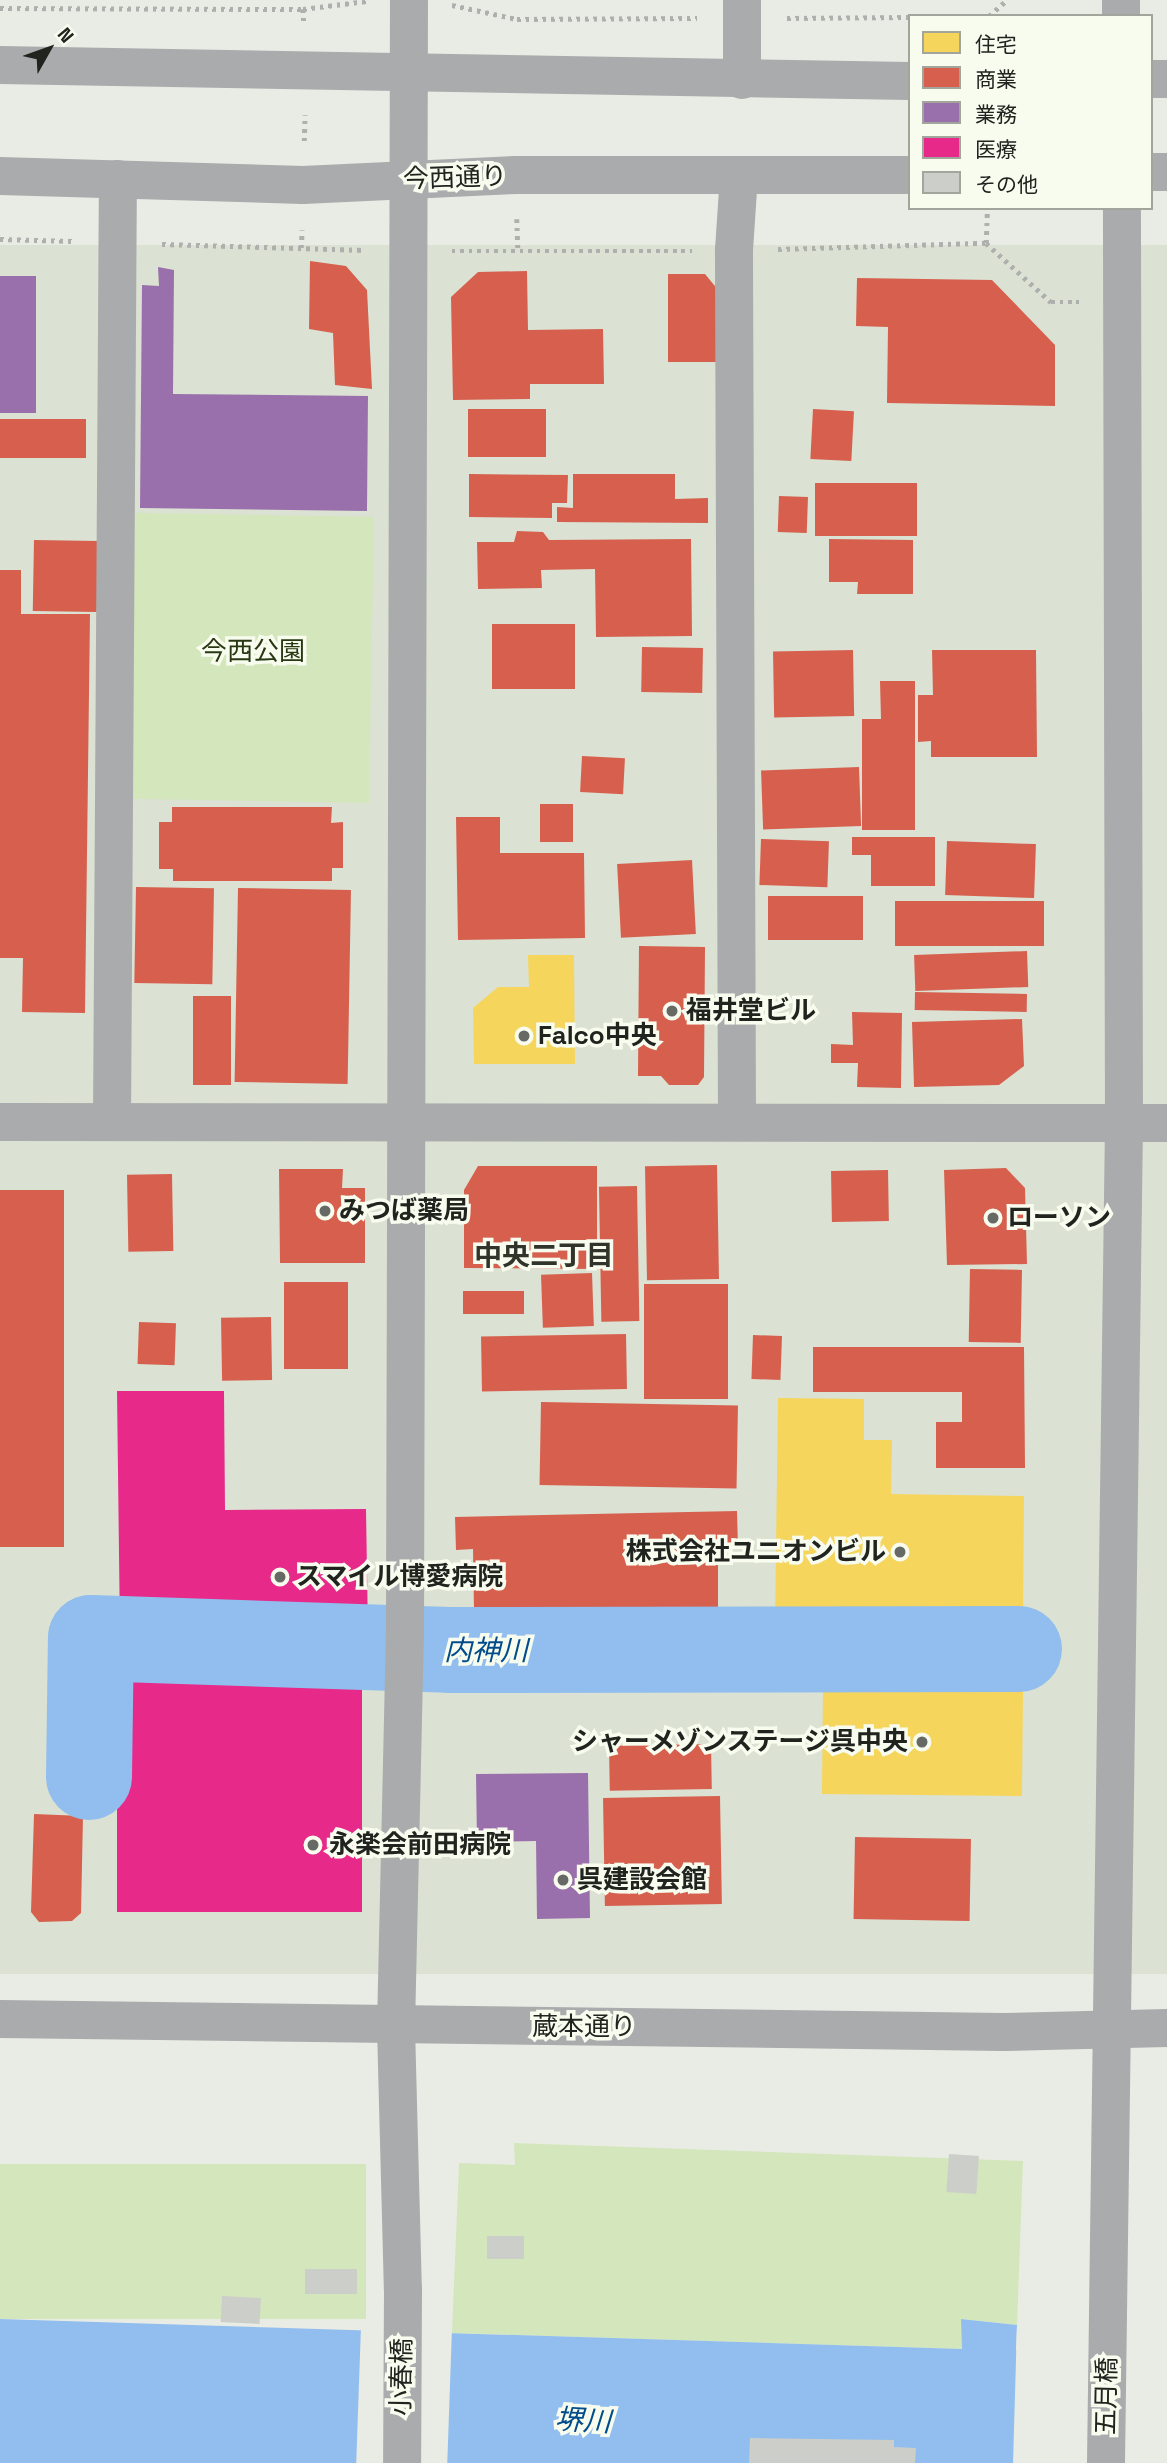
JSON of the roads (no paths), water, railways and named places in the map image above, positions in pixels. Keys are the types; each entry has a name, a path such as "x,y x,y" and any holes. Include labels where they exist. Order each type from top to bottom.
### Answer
{"street":[{"name":"小春橋","path":"402,2463 403,2290 397,2027 405,1650 411,179 409,74 424,1"},
{"path":"742,9 742,80"},
{"path":"0,65 908,81"},
{"path":"737,1121 734,250 740,175"},
{"name":"今西通り","path":"0,176 303,185 411,179 908,175"},
{"path":"112,1121 118,179"},
{"name":"五月橋","path":"1106,2463 1124,1122 1125,303 1122,210"},
{"path":"0,1122 1167,1123"},
{"name":"蔵本通り","path":"0,2019 397,2027 751,2026 1112,2032 1167,2028"}],"water":[{"name":"堺川","path":"0,2319 962,2349 961,2319 1017,2325 1016,2350 1167,2463 0,2463"}],"waterway":[{"name":"内神川","path":"89,1777 91,1638 449,1650 1019,1649"}],"place":[{"name":"福井堂ビル","path":"672,1011"},
{"name":"Falco中央","path":"524,1036"},
{"name":"みつば薬局","path":"325,1211"},
{"name":"ローソン","path":"993,1218"},
{"name":"株式会社ユニオンビル","path":"900,1552"},
{"name":"スマイル博愛病院","path":"280,1577"},
{"name":"シャーメゾンステージ呉中央","path":"922,1742"},
{"name":"永楽会前田病院","path":"313,1845"},
{"name":"呉建設会館","path":"563,1880"}],"district":[{"name":"中央二丁目","path":"544,1255"}],"park label":[{"name":"今西公園","path":"253,652"}]}
